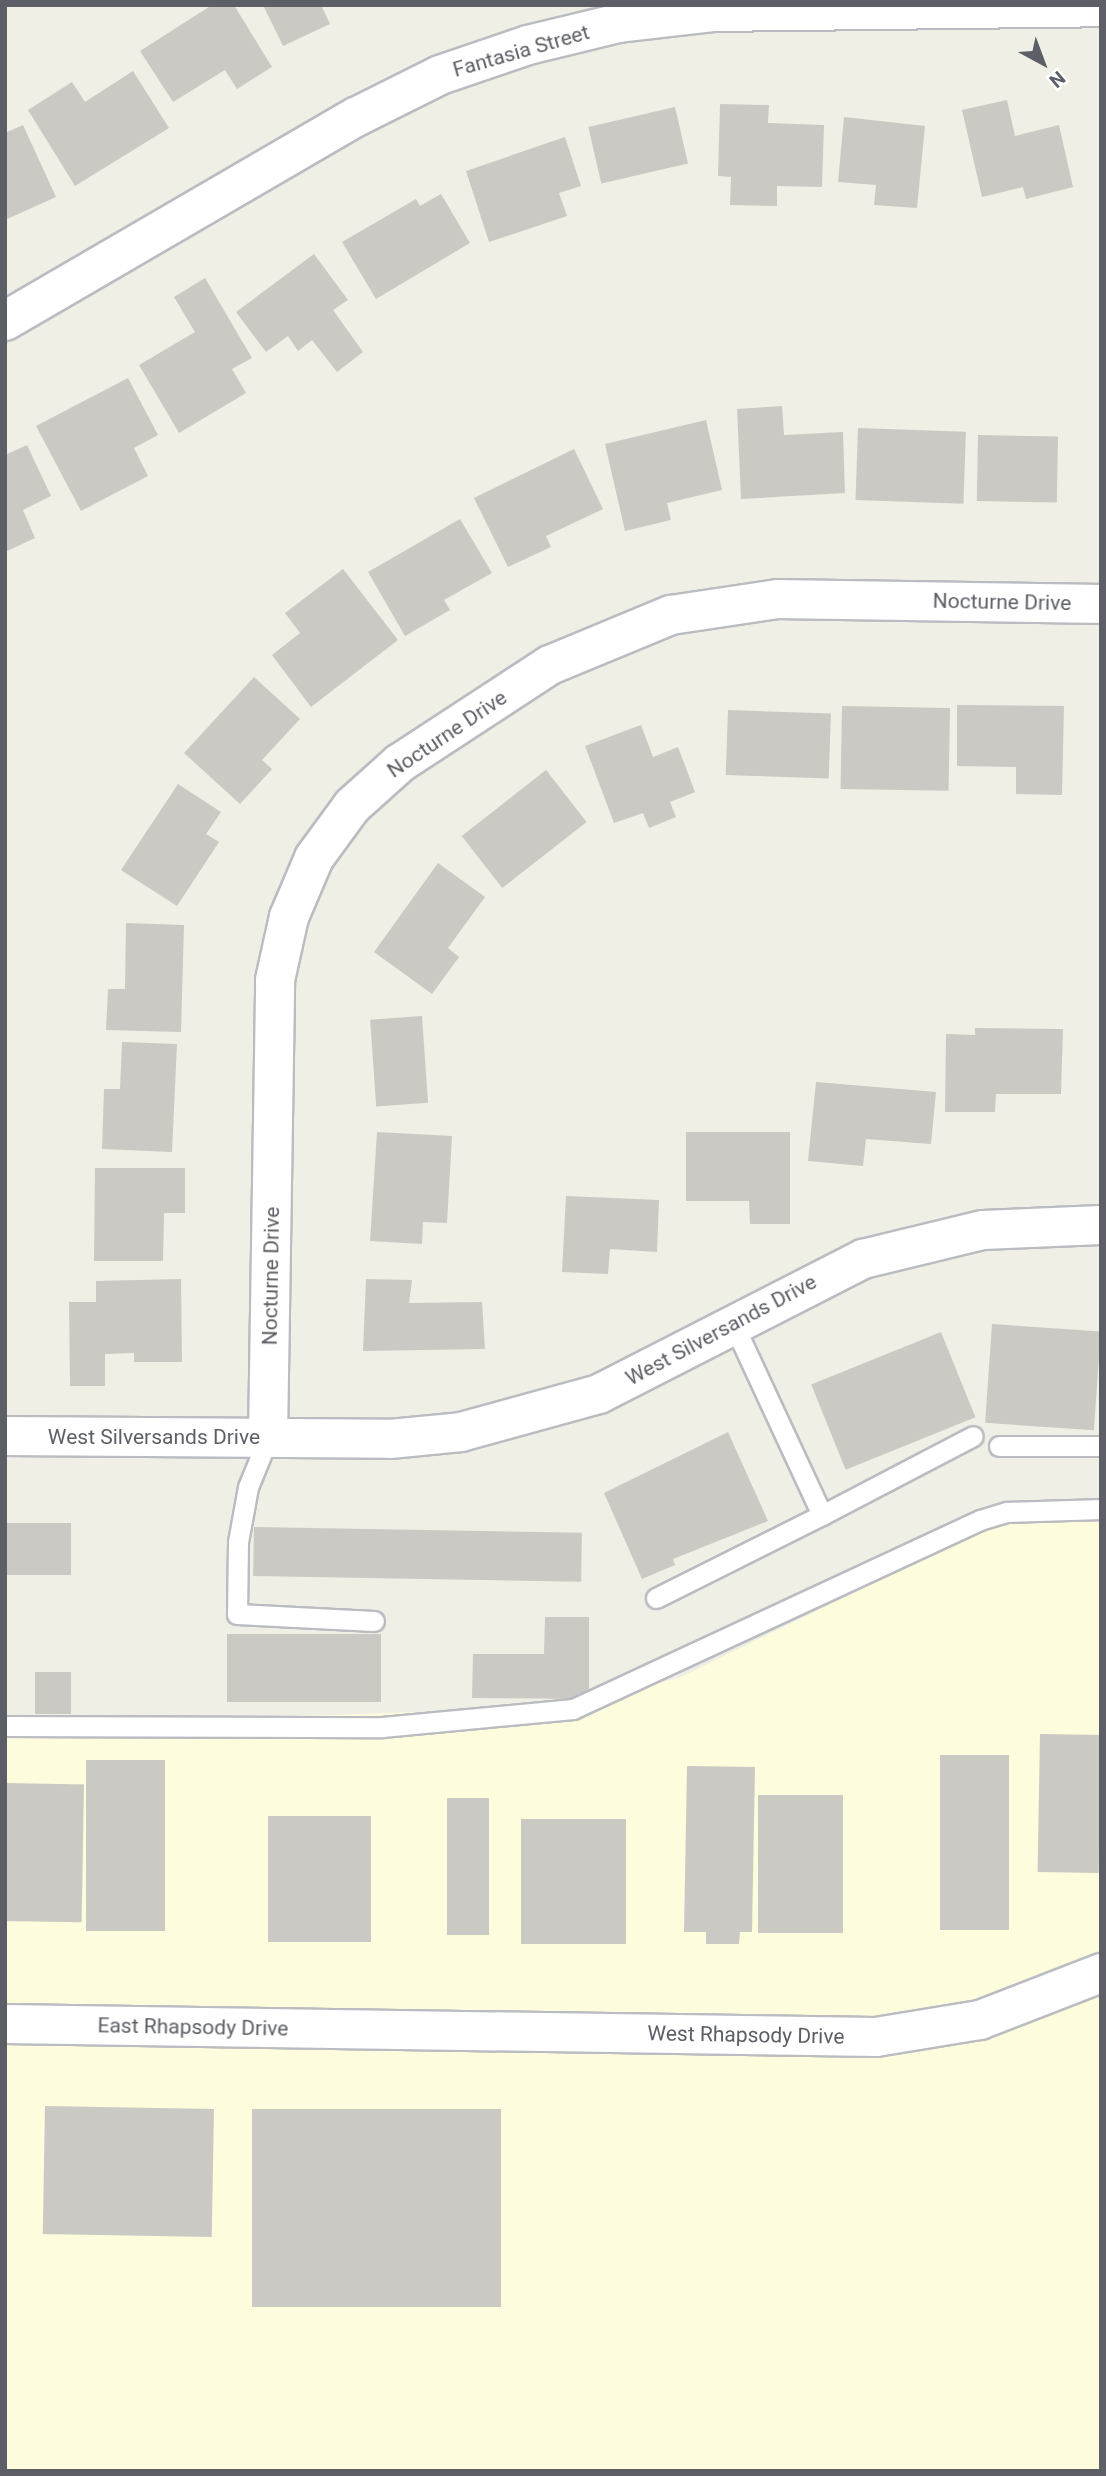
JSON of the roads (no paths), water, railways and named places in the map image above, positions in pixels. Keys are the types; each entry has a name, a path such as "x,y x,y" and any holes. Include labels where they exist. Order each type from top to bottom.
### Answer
{"street":[{"name":"Fantasia Street","path":"5,321 356,117 439,75 528,45 619,23 712,12 1101,7"},
{"name":"Nocturne Drive","path":"268,1438 275,980 289,917 309,870 352,806 400,762 550,665 671,615 778,599 1101,604"},
{"name":"West Silversands Drive","path":"5,1436 390,1439 531,1416 666,1365 733,1323 806,1283 922,1241 982,1230 1101,1225"},
{"name":"West Rhapsody Drive","path":"381,2030 876,2037 980,2020 1101,1973"},
{"name":"East Rhapsody Drive","path":"5,2024 381,2030"}],"lane":[{"path":"733,1323 821,1514"},
{"path":"656,1598 973,1437"},
{"path":"268,1438 248,1487 238,1542 237,1614 374,1621"},
{"path":"999,1446 1101,1446"},
{"path":"5,1726 382,1727 573,1709 981,1520 1007,1512 1101,1509"}]}
